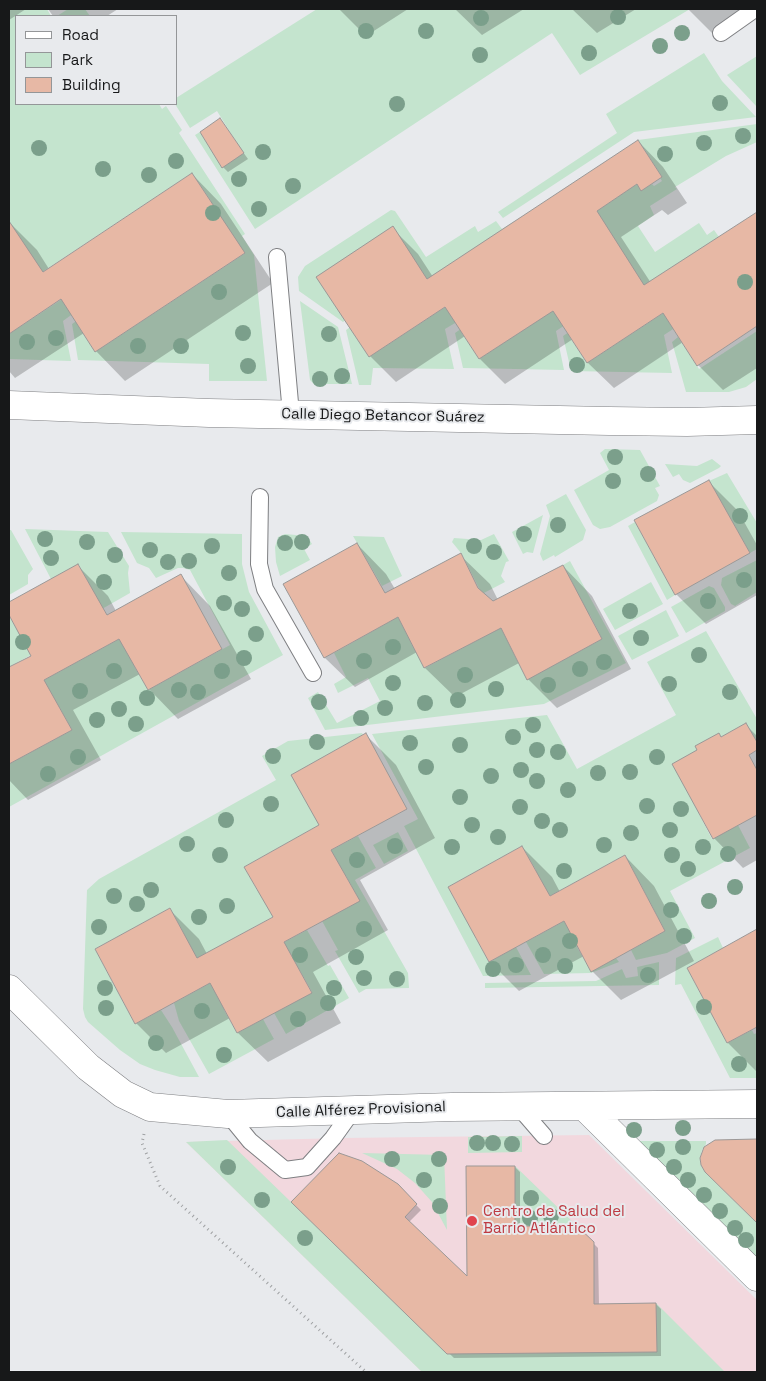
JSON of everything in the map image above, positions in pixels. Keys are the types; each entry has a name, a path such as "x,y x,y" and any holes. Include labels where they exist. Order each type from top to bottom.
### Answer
{"street":[{"name":"Calle Diego Betancor Suárez","path":"9,405 609,422 757,420"},
{"name":"Calle Alférez Provisional","path":"9,988 88,1067 123,1094 150,1107 228,1114 518,1106 757,1104"},
{"path":"584,1106 757,1277"}],"lane":[{"path":"721,33 755,9"},
{"path":"277,257 291,414"},
{"path":"260,498 259,564 265,589 313,673"},
{"path":"518,1106 544,1136"},
{"path":"228,1114 250,1141 285,1170 307,1167 333,1138 353,1110"}],"path":[{"path":"150,1107 142,1143 160,1186 366,1372"}],"shaded area":[{"name":"Centro de Salud del Barrio Atlántico","path":"589,1135 757,1300 757,1372 422,1372 186,1142 342,1138"}],"green space":[{"path":"9,9 47,9 50,15 15,15 15,105 160,105 162,109 166,106 182,130 179,133 245,234 242,236 254,255 267,381 209,381 209,364 78,360 72,324 97,307 106,304 77,324 95,352 244,254 226,225 181,222 211,201 192,173 12,292 9,288 9,259 26,248 9,221"},
{"path":"68,9 85,9 89,15 59,15"},
{"path":"317,9 690,9 580,75 552,33 255,229 195,135 200,132 222,167 243,153 217,111 190,128 176,105 178,105 178,97"},
{"path":"704,53 722,81 756,117 634,132 503,218 498,212 617,133 606,114"},
{"path":"757,56 757,107 727,75"},
{"path":"757,124 757,142 726,156 675,187 677,189 650,206 654,215 638,226 655,252 699,223 707,235 714,230 719,237 619,302 400,297 368,305 343,322 299,291 298,277 305,266 391,210 395,211 426,257 475,226 478,232 496,221 502,229 515,221 534,252 637,184 641,190 662,181 660,178 662,177 638,140"},
{"path":"76,290 85,305 63,321 71,361 9,359 9,334"},
{"path":"456,300 467,316 445,329 454,369 373,368 371,385 359,385 346,330 381,306 351,329 369,357"},
{"path":"300,301 338,327 352,384 314,384 310,380"},
{"path":"565,302 576,318 556,331 564,370 463,368 455,333 490,308 492,311 461,332 479,359"},
{"path":"674,306 684,322 664,335 672,373 571,371 563,336 600,311 602,314 569,336 587,363"},
{"path":"757,331 757,379 746,387 729,392 686,392 672,342 678,337 699,369"},
{"path":"605,449 640,450 660,486 655,488 659,495 657,501 610,527 600,529 593,525 574,490 609,470 600,453"},
{"path":"712,459 721,466 690,483 683,480 679,474 673,477 665,464 697,466"},
{"path":"727,473 757,523 757,549 750,553 709,481"},
{"path":"566,494 586,530 583,540 555,557 554,555 543,561 540,554 550,516 546,505"},
{"path":"543,515 533,553 527,552 523,554 512,532"},
{"path":"635,522 675,595 667,600 628,526"},
{"path":"25,529 108,532 129,566 130,593 102,609 79,565 51,579"},
{"path":"9,530 11,530 33,569 28,575 28,584 9,595"},
{"path":"121,532 242,534 242,564 249,592 283,655 9,807 9,764 72,730 59,707 47,712 33,686 130,633 145,659 134,666 148,690 230,645 190,570 178,568 156,578 149,568 137,563"},
{"path":"285,534 307,536 312,544 304,549 310,560 280,576 276,562 275,547 278,537"},
{"path":"494,534 509,561 506,562 501,576 505,582 482,594 461,553 452,542 454,538 481,540"},
{"path":"353,536 384,537 402,576 382,586"},
{"path":"757,560 757,592 735,606 731,604 721,585 722,578"},
{"path":"570,561 626,663 544,704 325,730 308,698 318,692 337,723 380,701 368,678 338,693 334,684 346,677 334,653 410,610 411,643 425,668 513,621 527,647 514,654 527,679 602,639 590,615 578,621 575,588 563,565"},
{"path":"651,582 663,604 615,630 603,609"},
{"path":"709,586 714,588 725,607 725,611 686,633 671,607"},
{"path":"666,610 679,636 632,660 618,636"},
{"path":"9,615 16,628 27,623 31,655 9,667"},
{"path":"706,631 757,719 757,742 746,724 721,737 719,734 697,750 711,807 699,814 712,839 738,825 750,848 670,891 695,938 667,953 636,960 631,950 665,931 625,855 550,896 525,878 536,870 522,846 448,887 461,911 487,930 475,937 489,962 516,947 531,975 483,976 404,826 418,819 372,734 547,715 577,769 676,715 647,662"},
{"path":"362,733 363,735 292,775 305,799 330,819 244,867 257,890 269,885 283,911 186,965 183,932 170,908 95,949 135,1024 161,1010 199,1077 180,1077 155,1070 140,1064 120,1050 88,1022 83,1009 87,890 99,879 276,780 262,756 288,741"},
{"path":"398,832 408,851 384,864 373,845"},
{"path":"358,836 376,868 355,880 408,973 409,988 366,989 359,993 335,951 338,950 322,921 359,900 346,876 335,882 320,856"},
{"path":"575,915 589,940 577,947 591,971 616,958 619,962 591,973 544,974 526,942"},
{"path":"307,930 349,998 286,1034 274,1013 312,992 299,969 273,948"},
{"path":"718,937 723,948 687,968 700,993 712,987 714,1019 727,1043 752,1030 754,1034 757,1033 757,1078 730,1078 681,984 675,985 676,958"},
{"path":"659,962 659,985 485,988 485,983 596,981 622,969 626,978 638,976 637,967"},
{"path":"221,977 236,1003 224,1010 237,1033 263,1019 274,1039 209,1074 179,1021 174,1003"},
{"path":"522,1136 522,1152 468,1153 468,1137"},
{"path":"227,1140 447,1353 656,1352 656,1303 725,1372 422,1372 186,1142"},
{"path":"631,1141 706,1141 700,1158 705,1172 757,1223 757,1265"},
{"path":"362,1153 444,1155 447,1230 432,1202 415,1183 397,1169"},
{"path":"515,1166 577,1226 515,1226"}],"building":[{"path":"220,118 244,153 222,168 200,132"},
{"path":"638,140 662,177 641,191 637,184 597,211 644,285 757,212 757,326 697,366 663,313 587,363 553,311 479,359 445,307 369,357 316,277 393,226 427,279"},
{"path":"192,173 245,253 95,352 61,299 9,334 9,221 43,272"},
{"path":"709,480 750,553 675,595 634,520"},
{"path":"357,543 385,593 461,553 478,588 493,601 563,565 602,639 527,680 501,628 424,668 398,617 324,658 283,584"},
{"path":"78,564 107,615 181,574 222,649 148,690 119,639 44,680 72,730 9,764 9,667 31,656 9,615 9,602"},
{"path":"746,723 757,742 757,750 749,755 757,770 757,815 713,839 672,764 697,750 695,746 719,733 721,737"},
{"path":"366,733 407,809 331,850 360,901 284,942 312,993 237,1033 210,983 135,1024 95,949 170,908 197,958 273,917 244,867 319,825 291,775"},
{"path":"522,846 550,896 625,855 665,931 591,972 564,921 489,962 448,887"},
{"path":"757,929 757,1027 727,1043 687,968"},
{"path":"757,1139 757,1223 705,1172 700,1158 704,1147 715,1140"},
{"path":"339,1153 362,1161 398,1184 417,1204 405,1217 467,1276 466,1166 515,1166 515,1226 577,1226 594,1242 594,1304 656,1303 657,1352 447,1354 291,1202"}],"place":[{"name":"Centro de Salud del Barrio Atlántico","path":"472,1221"}]}
